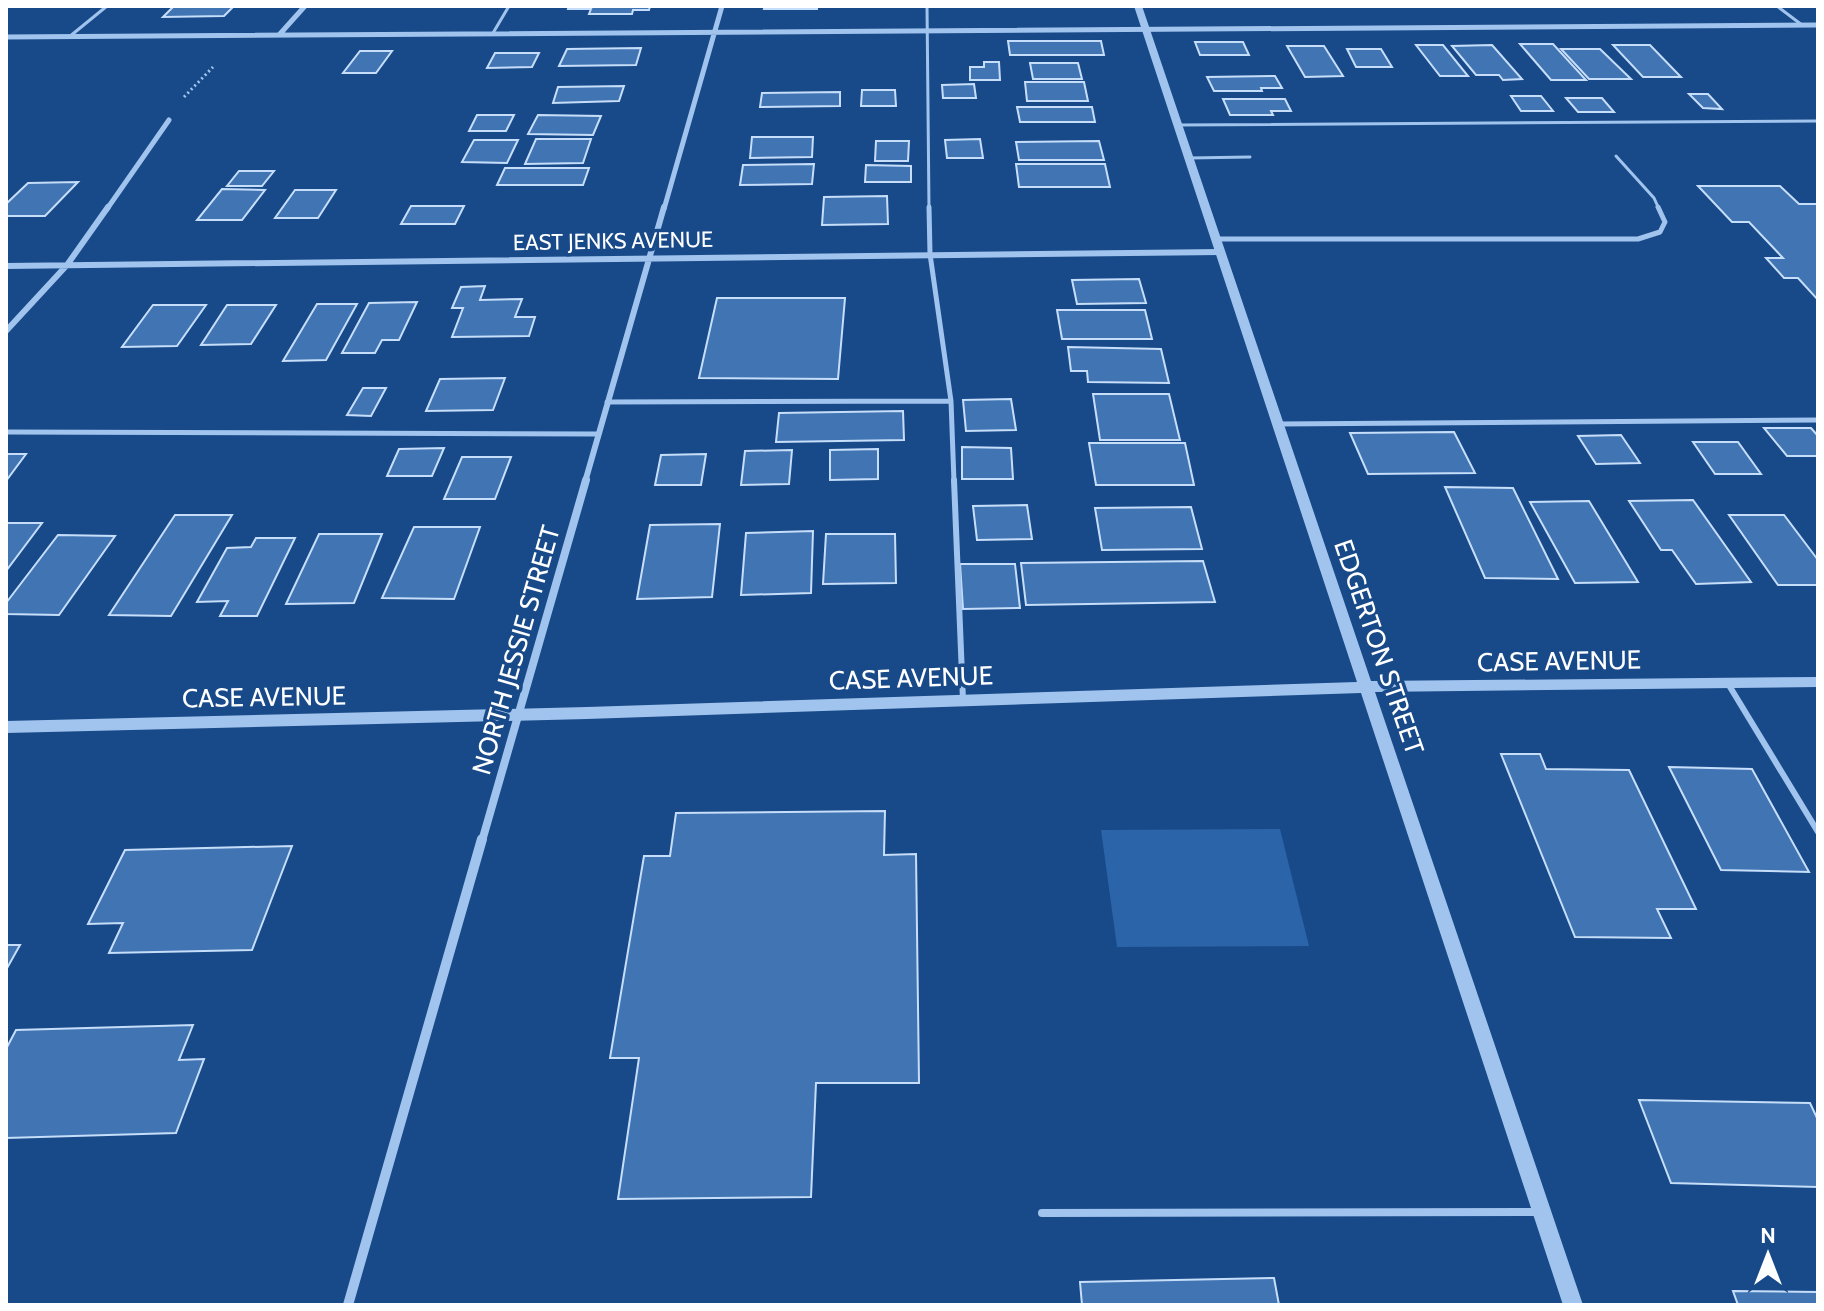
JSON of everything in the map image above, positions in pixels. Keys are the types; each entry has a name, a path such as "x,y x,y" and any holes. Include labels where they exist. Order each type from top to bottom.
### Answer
{"street":[{"path":"279,35 305,6"},
{"name":"NORTH JESSIE STREET","path":"348,1305 722,6"},
{"name":"EDGERTON STREET","path":"1138,6 1573,1305"},
{"path":"6,37 1818,25"},
{"path":"6,331 67,265 169,120"},
{"name":"EAST JENKS AVENUE","path":"6,266 648,259 1219,246"},
{"name":"CASE AVENUE","path":"6,727 1367,687 1818,682"}],"lane":[{"path":"69,37 107,6"},
{"path":"493,33 509,6"},
{"path":"927,6 930,254 951,401 963,700"},
{"path":"1777,6 1802,25"},
{"path":"1178,125 1818,121"},
{"path":"1219,246 1638,239 1660,232 1665,222 1654,198 1616,156"},
{"path":"1189,158 1250,157"},
{"path":"607,402 951,401"},
{"path":"1279,424 1818,420"},
{"path":"6,432 599,434"},
{"path":"1727,682 1818,832"},
{"path":"1042,1213 1542,1212"}],"path":[{"path":"169,120 186,94 219,60"}],"shaded area":[{"path":"1280,829 1309,946 1117,947 1101,830"}],"building":[{"path":"174,6 234,6 224,16 163,17"},
{"path":"569,6 650,6 649,10 633,10 632,14 589,14 591,9 568,9"},
{"path":"765,6 817,6 817,9 764,9"},
{"path":"1008,41 1101,41 1104,55 1010,55"},
{"path":"1195,42 1243,42 1249,55 1200,55"},
{"path":"1520,44 1553,44 1586,80 1551,80"},
{"path":"1416,45 1443,45 1468,76 1440,76"},
{"path":"1492,45 1522,79 1503,80 1499,75 1476,75 1452,46"},
{"path":"1613,45 1650,45 1681,77 1643,77"},
{"path":"1287,46 1324,46 1343,76 1305,77"},
{"path":"641,48 636,65 559,66 567,49"},
{"path":"1347,49 1381,49 1392,67 1356,67"},
{"path":"1561,49 1600,49 1631,79 1589,79"},
{"path":"360,51 392,51 376,73 343,73"},
{"path":"495,53 539,53 532,67 487,68"},
{"path":"984,62 999,62 1000,80 970,80 970,67 984,67"},
{"path":"1030,63 1078,63 1082,79 1033,79"},
{"path":"1275,76 1282,88 1261,88 1262,91 1214,91 1207,77"},
{"path":"1025,82 1084,82 1088,101 1027,101"},
{"path":"974,84 976,98 943,98 942,85"},
{"path":"624,86 619,101 553,103 558,87"},
{"path":"862,90 895,90 896,106 861,106"},
{"path":"840,92 840,106 760,107 762,93"},
{"path":"1689,94 1708,94 1722,109 1703,108"},
{"path":"1511,96 1541,96 1553,111 1521,111"},
{"path":"1566,98 1602,98 1614,112 1578,112"},
{"path":"1223,99 1285,99 1291,111 1271,111 1273,115 1230,115"},
{"path":"1017,107 1092,107 1095,122 1020,122"},
{"path":"477,115 514,115 506,131 469,131"},
{"path":"538,115 601,116 593,135 528,134"},
{"path":"752,137 813,137 812,157 750,158"},
{"path":"536,139 591,139 583,163 525,164"},
{"path":"980,139 983,158 947,158 945,140"},
{"path":"474,140 518,140 507,163 462,162"},
{"path":"876,141 909,141 908,161 875,161"},
{"path":"1099,141 1104,160 1019,160 1016,142"},
{"path":"814,164 812,184 740,185 743,165"},
{"path":"1016,164 1105,164 1110,187 1019,187"},
{"path":"866,165 911,166 911,182 865,182"},
{"path":"505,168 589,168 583,185 497,185"},
{"path":"239,171 274,171 262,186 227,186"},
{"path":"78,182 45,216 6,216 6,204 28,183"},
{"path":"1698,186 1780,186 1799,204 1818,204 1818,300 1798,278 1784,278 1766,258 1783,258 1749,222 1732,222"},
{"path":"222,189 265,190 242,220 197,220"},
{"path":"295,190 336,190 318,218 275,218"},
{"path":"887,196 888,224 822,225 824,197"},
{"path":"411,206 464,206 455,224 401,224"},
{"path":"1139,279 1146,303 1077,304 1072,280"},
{"path":"485,286 480,300 522,299 515,317 535,317 529,336 452,337 463,308 452,308 461,287"},
{"path":"717,298 845,298 838,379 699,378"},
{"path":"417,302 399,340 382,340 375,353 342,353 369,303"},
{"path":"317,304 357,304 326,360 283,361"},
{"path":"153,305 206,305 177,346 122,347"},
{"path":"227,305 276,305 251,344 201,345"},
{"path":"1057,310 1145,310 1152,339 1062,339"},
{"path":"1068,347 1161,349 1169,383 1088,382 1087,371 1071,371"},
{"path":"505,378 493,410 426,411 440,379"},
{"path":"363,388 386,388 371,416 347,415"},
{"path":"1093,394 1169,394 1180,440 1100,440"},
{"path":"1011,399 1016,430 966,431 963,400"},
{"path":"903,411 904,440 776,442 779,413"},
{"path":"1764,428 1811,428 1818,436 1818,456 1787,456"},
{"path":"1454,432 1475,473 1368,474 1350,433"},
{"path":"1621,435 1640,463 1596,464 1578,436"},
{"path":"1693,442 1738,442 1761,474 1715,474"},
{"path":"1089,443 1185,443 1194,485 1096,485"},
{"path":"962,447 1011,448 1013,479 962,479"},
{"path":"444,448 432,476 387,476 399,449"},
{"path":"878,449 878,479 830,480 830,450"},
{"path":"792,450 789,484 741,485 745,451"},
{"path":"6,454 26,454 6,481"},
{"path":"706,454 701,485 655,485 661,455"},
{"path":"462,457 511,457 495,499 444,499"},
{"path":"1445,487 1513,488 1558,579 1485,578"},
{"path":"1693,500 1751,582 1696,584 1672,550 1661,550 1629,501"},
{"path":"1589,501 1638,582 1575,583 1530,502"},
{"path":"1027,505 1032,539 977,540 973,506"},
{"path":"1191,507 1202,549 1102,550 1095,508"},
{"path":"175,515 232,515 171,616 109,615"},
{"path":"1729,515 1784,515 1818,560 1818,585 1778,585"},
{"path":"6,523 42,523 6,571"},
{"path":"720,524 712,597 637,599 650,525"},
{"path":"414,527 480,527 454,599 382,598"},
{"path":"813,531 811,593 741,595 746,533"},
{"path":"319,534 382,534 354,603 286,604"},
{"path":"826,534 895,534 896,583 823,584"},
{"path":"58,535 115,536 59,615 6,614 6,603"},
{"path":"256,538 295,538 257,616 220,616 228,601 197,602 227,548 251,547"},
{"path":"1203,561 1215,602 1026,605 1021,563"},
{"path":"960,564 1015,564 1020,608 963,609"},
{"path":"1501,754 1540,754 1546,769 1629,770 1696,909 1657,909 1671,938 1575,937"},
{"path":"1669,767 1752,769 1809,872 1721,870"},
{"path":"885,811 884,855 916,854 919,1083 816,1083 811,1197 618,1199 639,1058 610,1058 644,856 670,856 676,813"},
{"path":"292,846 252,950 109,953 123,923 88,924 125,850"},
{"path":"6,945 20,945 6,970"},
{"path":"193,1025 179,1060 204,1059 176,1133 6,1138 6,1049 16,1030"},
{"path":"1639,1100 1810,1103 1818,1120 1818,1187 1671,1183"},
{"path":"1274,1278 1279,1305 1082,1305 1080,1282"},
{"path":"1733,1291 1818,1292 1818,1305 1738,1305"}]}
